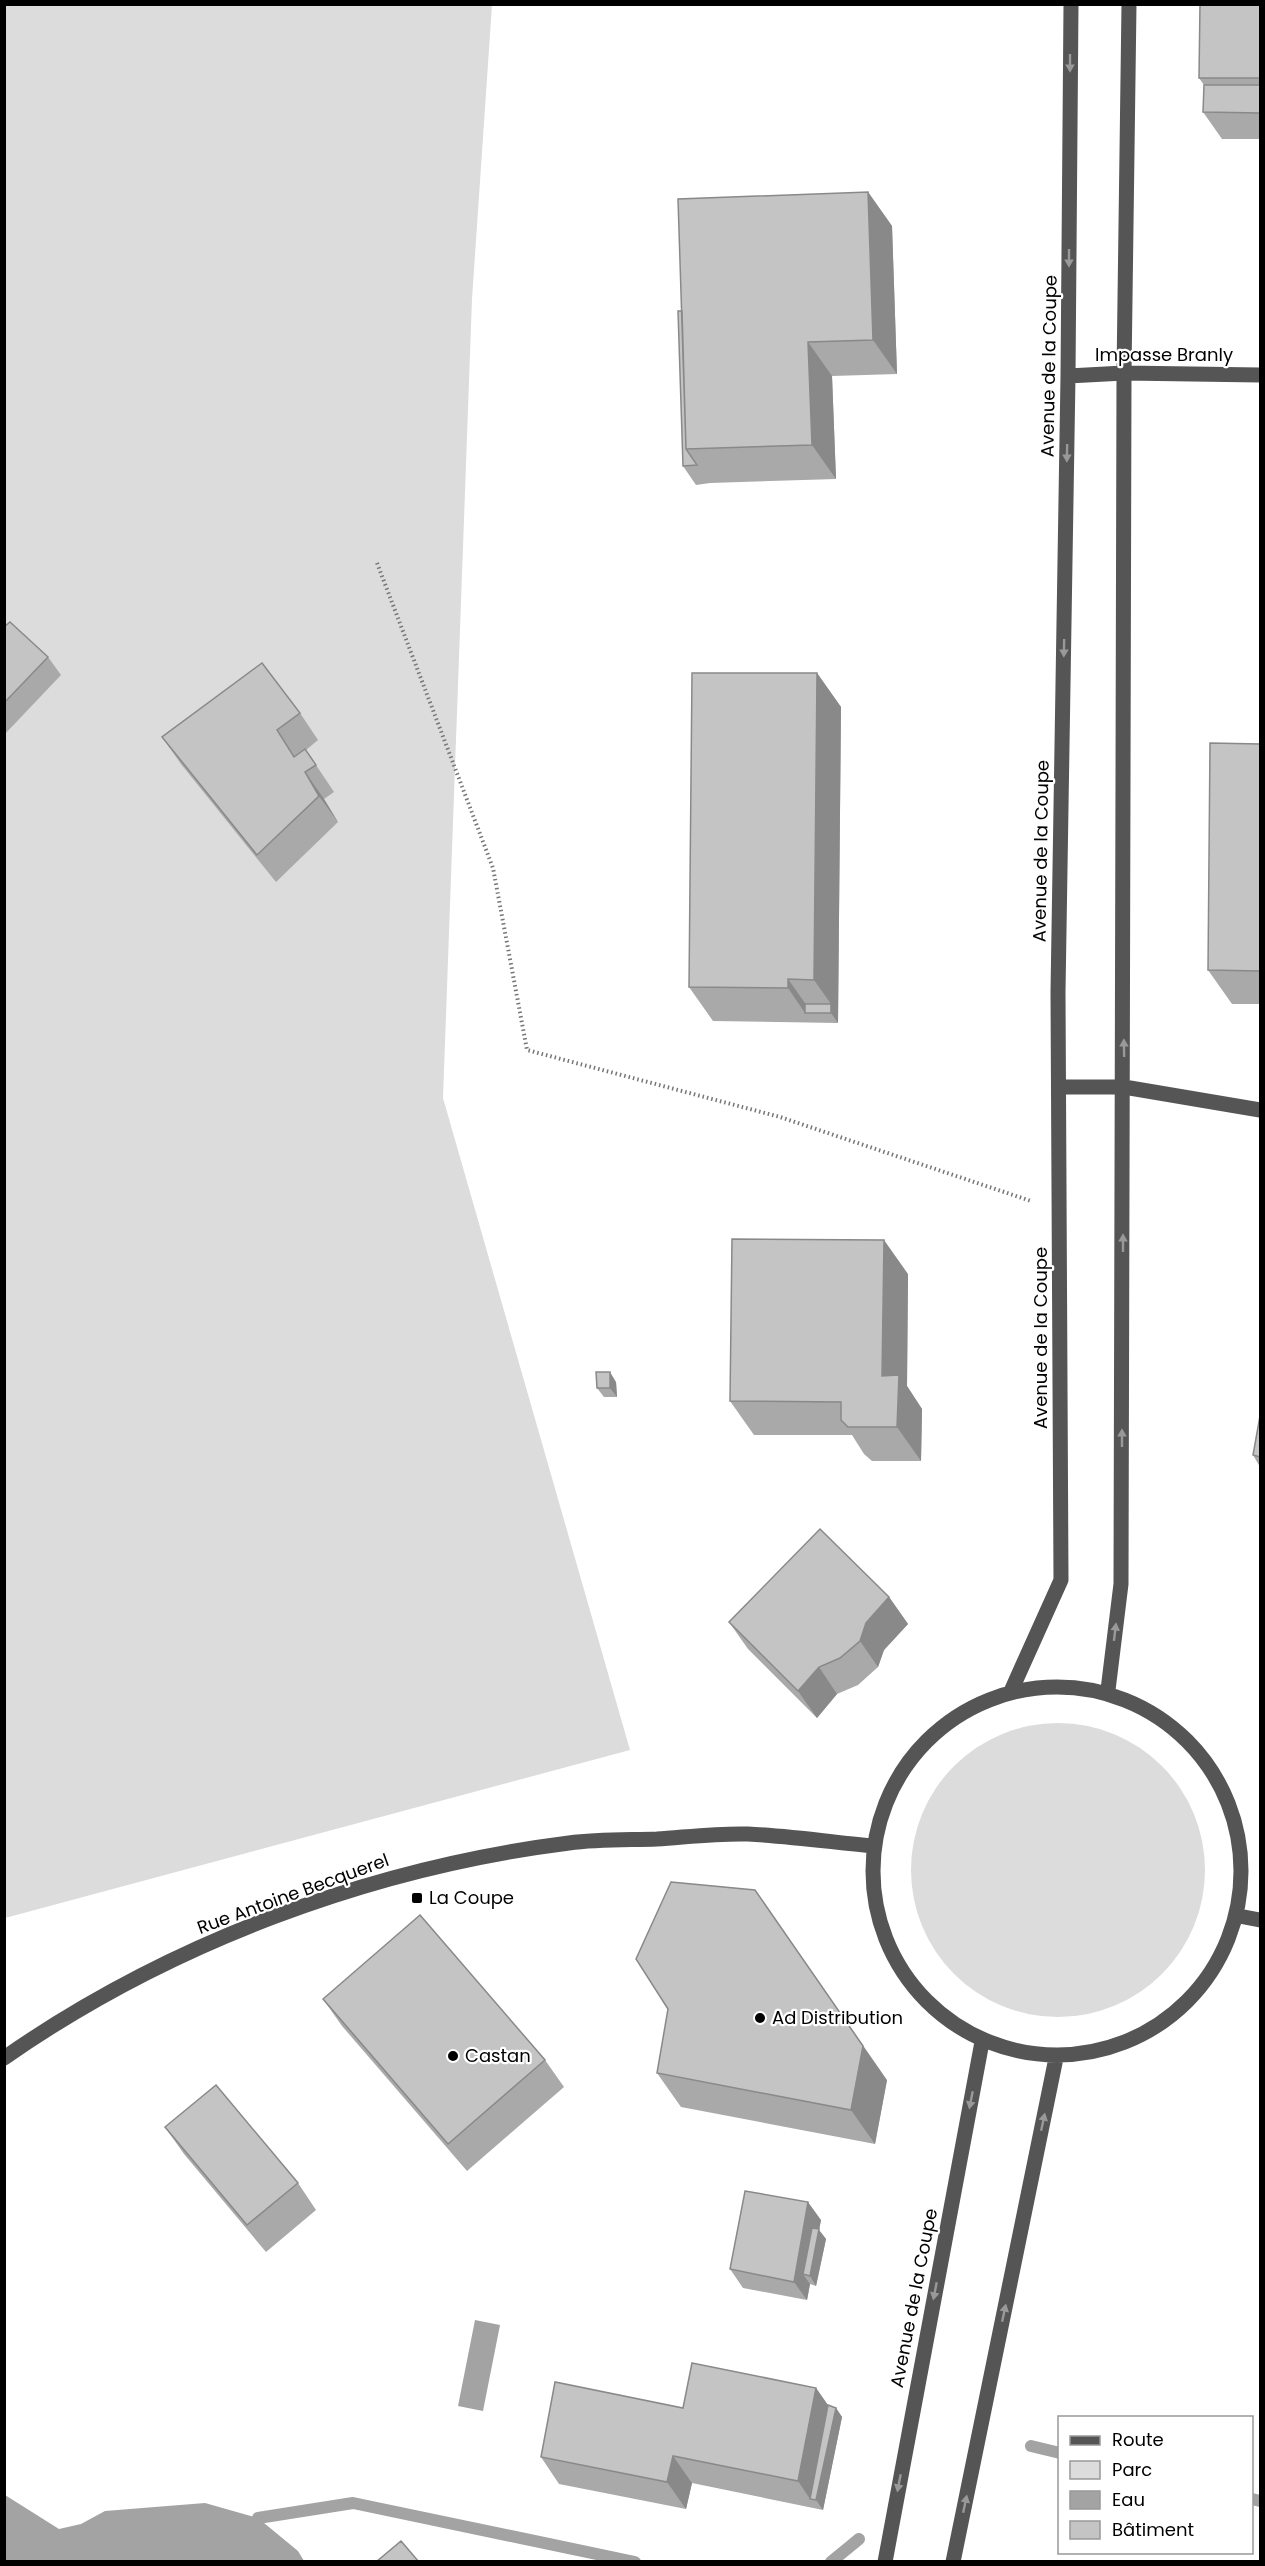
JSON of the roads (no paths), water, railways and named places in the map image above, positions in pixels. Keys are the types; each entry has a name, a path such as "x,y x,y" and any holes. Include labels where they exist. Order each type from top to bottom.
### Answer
{"street":[{"name":"Avenue de la Coupe","path":"1012,1689 1061,1580 1058,992 1068,375 1071,4"},
{"path":"1108,1690 1121,1584 1124,373 1129,4"},
{"name":"Impasse Branly","path":"1068,375 1124,373 1260,375"},
{"path":"1060,1087 1124,1087 1260,1110"},
{"path":"1012,1689 1108,1690 1134,1700 1198,1747 1238,1826 1239,1916 1217,1968 1184,2008 1122,2047 1056,2058 982,2042 899,1970 874,1909 872,1846 893,1780 949,1718 1012,1689"},
{"name":"Rue Antoine Becquerel","path":"4,2058 43,2031 133,1978 197,1949 350,1890 388,1878 478,1858 571,1843 747,1834 872,1846"},
{"path":"1239,1916 1260,1920"},
{"name":"Avenue de la Coupe","path":"885,2562 982,2042"},
{"path":"953,2562 1056,2058"}],"water":[{"path":"475,2320 500,2325 483,2411 458,2406"},
{"path":"5,2495 59,2529 81,2524 105,2511 205,2503 258,2518 298,2551 304,2561 5,2561"}],"waterway":[{"path":"1031,2446 1058,2453"},
{"path":"1253,2499 1260,2501"},
{"path":"258,2518 353,2503 635,2562"},
{"path":"831,2562 859,2539"}],"place":[{"name":"La Coupe","path":"417,1898"},
{"name":"Ad Distribution","path":"760,2018"},
{"name":"Castan","path":"453,2056"}]}
